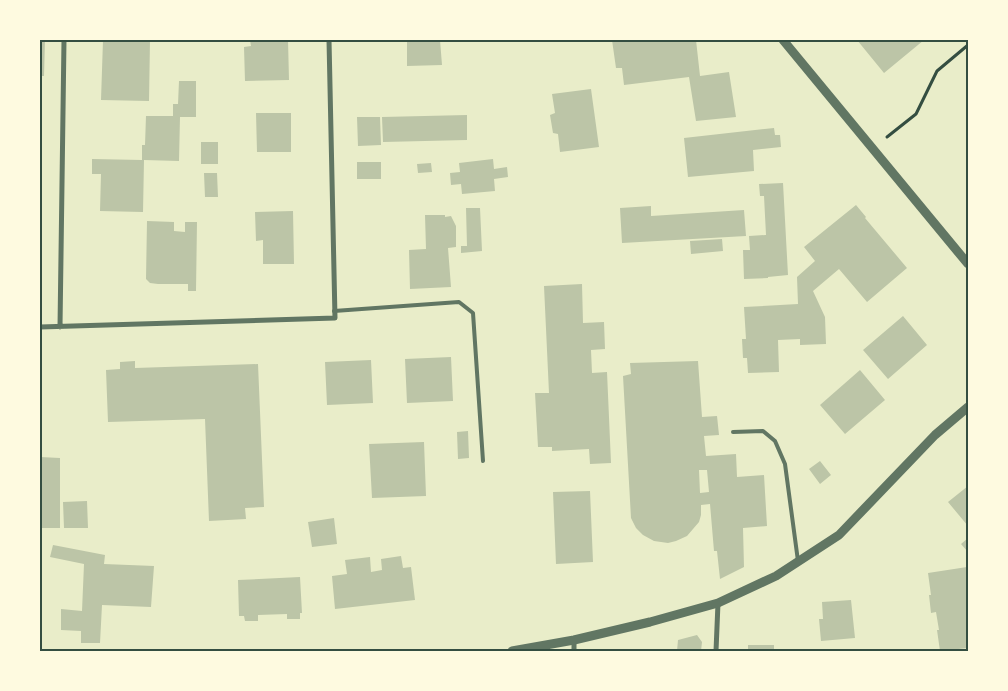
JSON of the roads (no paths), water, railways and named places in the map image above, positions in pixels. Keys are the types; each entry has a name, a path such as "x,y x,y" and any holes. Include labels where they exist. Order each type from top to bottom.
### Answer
{"street":[{"path":"60,327 64,40"},
{"path":"40,327 334,318 329,40"},
{"path":"782,40 968,264"},
{"path":"512,651 574,640 650,622 718,602 746,591 798,563 839,535 935,435 968,406"},
{"path":"716,651 718,602"},
{"path":"574,640 574,651"}],"lane":[{"path":"334,311 459,302 473,313 483,461"},
{"path":"733,432 763,431 775,441 785,464 798,563"}]}
